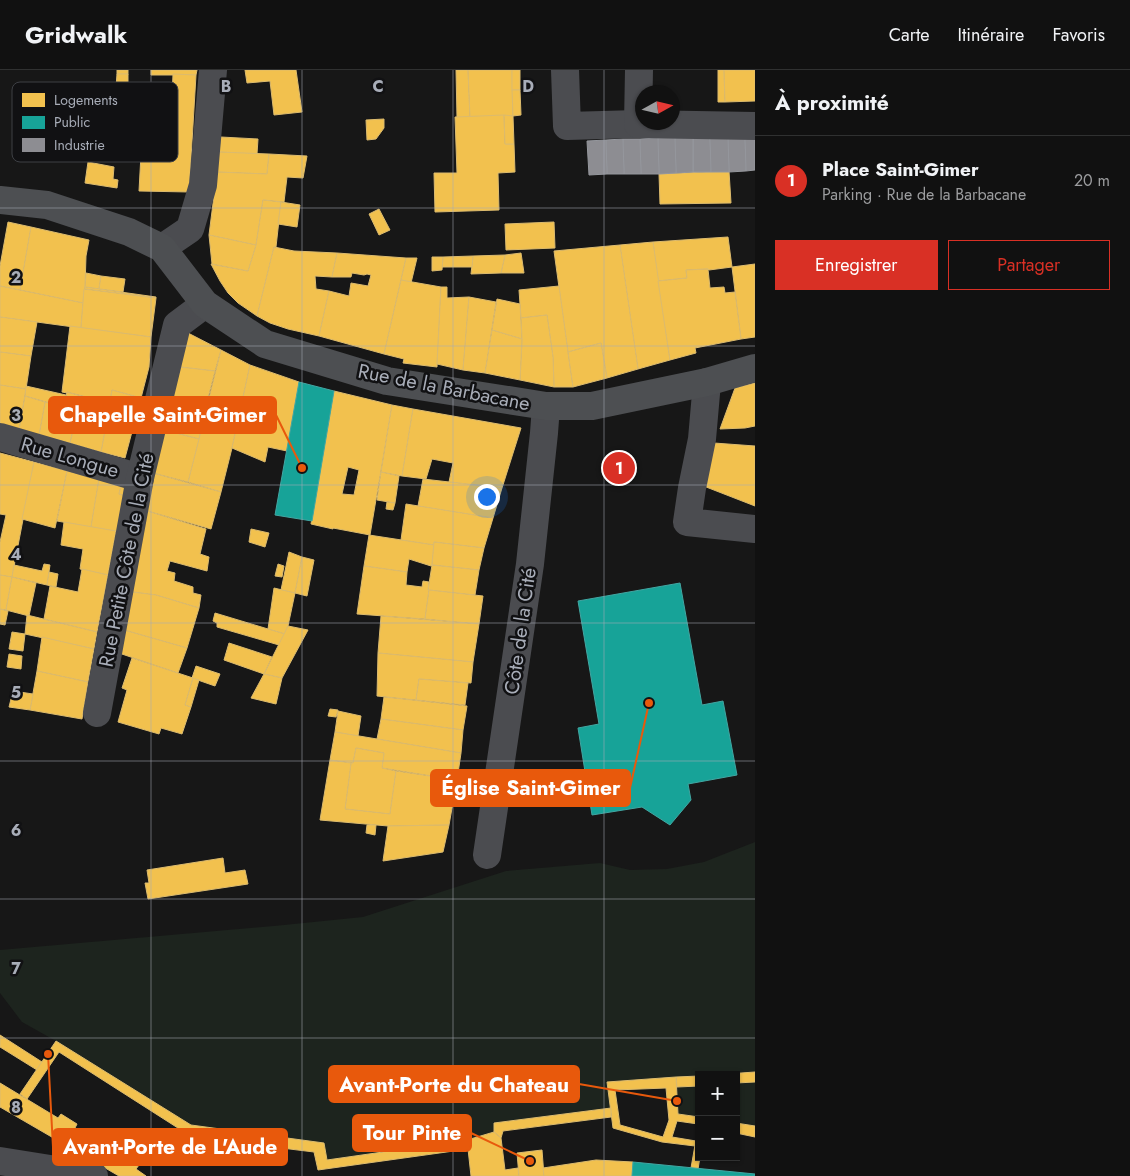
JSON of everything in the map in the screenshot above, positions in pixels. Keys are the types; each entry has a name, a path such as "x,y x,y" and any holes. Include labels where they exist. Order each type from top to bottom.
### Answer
{"main road":[{"name":"Rue de la Barbacane","path":"0,200 47,205 129,232 162,248 205,304 265,344 388,381 546,406 592,406 706,382 755,368"}],"street":[{"path":"162,248 190,229 203,184 213,70"},
{"path":"565,70 567,126 635,124"},
{"path":"639,70 639,85"},
{"path":"680,125 755,126"},
{"name":"Rue Petite Côte de la Cité","path":"97,712 140,478 176,325 205,304"},
{"path":"706,382 702,439 687,522 755,529"},
{"name":"Côte de la Cité","path":"487,855 530,564 546,406"},
{"name":"Rue Longue","path":"0,436 140,478"},
{"path":"0,1161 94,1176"}],"shaded area":[{"path":"755,842 755,1072 695,1071 695,1076 607,1082 611,1108 495,1123 494,1132 467,1140 327,1160 323,1143 191,1125 22,1022 0,993 0,950 363,917 506,871 600,863 630,870 667,869 704,862"},
{"path":"755,1082 755,1126 740,1124 740,1083"},
{"path":"695,1086 695,1116 678,1114 677,1087"}],"building: Logements":[{"path":"117,70 128,70 128,74 117,74"},
{"path":"151,70 197,70 196,75 151,75"},
{"path":"245,70 296,70 302,112 274,115 270,81 247,83"},
{"path":"456,70 468,70 470,117 457,118"},
{"path":"468,70 512,70 513,116 470,117"},
{"path":"512,70 520,70 520,90 512,90"},
{"path":"718,70 724,70 725,102 718,102"},
{"path":"724,70 755,70 755,101 725,102"},
{"path":"117,74 128,74 128,82 116,82"},
{"path":"173,74 196,75 189,192 139,191 141,162 178,162 178,82 173,82"},
{"path":"512,90 520,90 521,115 513,116"},
{"path":"504,115 505,144 514,144 515,172 498,173 499,210 435,212 434,173 457,173 455,117"},
{"path":"504,115 513,116 514,144 505,144"},
{"path":"384,119 384,128 376,139 367,140 366,120"},
{"path":"221,137 258,139 257,154 219,152"},
{"path":"219,152 269,154 267,174 217,172"},
{"path":"269,154 307,156 303,178 287,177 284,202 263,200 256,245 209,235 217,172 267,174"},
{"path":"88,162 114,167 113,179 118,180 117,188 85,183"},
{"path":"729,171 731,203 660,204 659,174"},
{"path":"263,200 281,202 276,247 274,247 257,316 238,303 228,293 211,264 248,271 256,245"},
{"path":"281,202 300,205 297,227 278,224"},
{"path":"379,209 390,230 379,235 369,214"},
{"path":"8,222 31,227 20,290 0,286 0,266"},
{"path":"554,222 555,248 506,250 505,224"},
{"path":"31,227 89,240 83,303 20,290"},
{"path":"209,235 256,245 248,271 212,264"},
{"path":"728,237 732,267 686,270 687,278 658,281 653,242"},
{"path":"653,242 670,360 638,369 620,245"},
{"path":"620,245 638,369 607,378 601,343 568,352 554,251"},
{"path":"274,247 294,251 337,253 332,277 315,276 316,289 329,291 319,336 288,329 257,316"},
{"path":"337,253 406,258 384,354 319,336 329,291 349,296 351,283 368,286 371,275 352,273 351,277 332,277"},
{"path":"521,253 524,273 501,273 505,255"},
{"path":"505,255 501,273 471,274 473,256"},
{"path":"473,256 472,267 442,267 443,257"},
{"path":"432,257 443,257 442,270 432,271"},
{"path":"406,258 417,258 411,283 401,280"},
{"path":"755,264 755,337 741,339 732,267"},
{"path":"708,269 710,288 724,287 725,293 735,292 741,339 695,348 696,353 670,360 658,281 687,278 686,270"},
{"path":"86,273 101,276 99,289 85,287"},
{"path":"101,276 125,279 123,292 99,289"},
{"path":"401,280 441,287 437,367 403,363 404,359 384,354"},
{"path":"0,286 83,303 81,328 0,317"},
{"path":"559,286 573,387 554,387 553,357 547,315 521,318 519,290"},
{"path":"85,287 156,297 156,298 85,289"},
{"path":"441,287 447,287 447,298 469,297 463,370 437,364"},
{"path":"84,289 156,298 151,337 81,328"},
{"path":"469,297 496,302 485,373 463,370"},
{"path":"497,299 520,304 522,339 492,330"},
{"path":"547,315 553,357 554,387 520,380 521,318"},
{"path":"0,317 37,322 31,356 0,352"},
{"path":"70,326 151,337 149,367 141,398 112,390 110,403 62,392"},
{"path":"492,330 522,339 520,380 485,373"},
{"path":"188,333 221,350 215,371 180,367"},
{"path":"601,343 607,378 573,387 568,352"},
{"path":"221,350 250,365 221,492 188,482"},
{"path":"0,352 31,356 26,389 0,385"},
{"path":"250,365 299,382 287,451 268,447 265,462 232,448"},
{"path":"180,367 215,371 207,402 172,398"},
{"path":"755,383 755,426 720,429 735,388"},
{"path":"0,385 26,389 19,430 0,425"},
{"path":"26,386 66,395 64,407 25,396"},
{"path":"112,390 141,398 125,458 101,452"},
{"path":"334,391 392,405 370,535 311,524","holes":["348,467 359,470 354,495 342,494"]},
{"path":"67,392 81,396 70,443 39,435 45,402 64,407"},
{"path":"25,396 45,402 39,435 19,430"},
{"path":"81,396 110,403 101,452 70,443"},
{"path":"172,398 207,402 199,439 164,430"},
{"path":"392,405 413,409 402,476 381,472"},
{"path":"413,409 521,428 502,488 449,482 453,463 432,459 426,479 402,476"},
{"path":"164,430 199,439 188,482 153,473"},
{"path":"714,443 755,446 755,506 701,485"},
{"path":"0,453 34,462 12,577 0,575 0,542 6,515 0,514"},
{"path":"34,462 67,471 55,528 22,519"},
{"path":"67,471 99,479 91,527 57,521"},
{"path":"381,472 399,476 395,503 377,500"},
{"path":"153,473 221,492 211,529 144,510"},
{"path":"99,479 121,486 119,494 125,496 119,532 91,527"},
{"path":"423,479 502,488 493,518 418,506"},
{"path":"121,486 126,488 125,496 119,494"},
{"path":"387,502 395,503 393,510 386,509"},
{"path":"406,504 493,518 484,548 434,542 434,545 401,540"},
{"path":"144,510 206,529 200,554 209,557 207,571 170,561 167,571 175,573 174,581 193,587 193,593 201,595 199,608 156,595 125,591"},
{"path":"64,522 116,531 108,575 80,569 83,549 61,545"},
{"path":"251,529 269,533 265,547 249,542"},
{"path":"369,535 434,545 432,565 409,559 407,572 364,566"},
{"path":"434,542 484,548 479,570 432,565"},
{"path":"289,552 302,557 295,593 281,590"},
{"path":"302,557 314,560 307,596 295,593"},
{"path":"44,564 50,565 47,585 12,577 14,565 42,571"},
{"path":"278,564 284,566 282,577 275,576"},
{"path":"432,565 479,570 475,595 428,590"},
{"path":"364,566 407,572 406,585 422,587 423,581 429,582 425,619 357,614"},
{"path":"82,569 108,575 97,632 44,619 50,586 78,592"},
{"path":"49,572 58,574 56,587 47,585"},
{"path":"0,575 12,577 6,610 0,609"},
{"path":"12,577 36,583 29,616 6,610"},
{"path":"274,588 295,593 285,634 268,629"},
{"path":"429,590 483,596 479,624 425,619"},
{"path":"125,591 156,595 199,608 187,648 117,628"},
{"path":"0,609 8,611 5,625 0,624"},
{"path":"215,613 285,634 279,645 217,627 217,623 213,621"},
{"path":"27,615 97,632 94,649 25,634"},
{"path":"381,616 479,624 473,662 378,653"},
{"path":"288,626 308,630 282,678 264,674"},
{"path":"117,628 187,648 178,673 113,651"},
{"path":"12,632 25,634 23,651 9,649"},
{"path":"42,637 94,649 88,682 37,671"},
{"path":"229,643 272,657 264,674 224,660"},
{"path":"378,653 473,662 471,683 419,679 416,700 377,696"},
{"path":"9,654 22,656 21,669 7,667"},
{"path":"132,658 193,678 185,705 191,707 182,734 161,728 159,734 118,722 127,690 122,688"},
{"path":"196,666 220,674 215,686 192,678"},
{"path":"37,671 88,682 82,719 30,710"},
{"path":"264,674 282,678 276,704 251,698"},
{"path":"193,678 199,680 191,707 185,705"},
{"path":"419,679 468,683 465,705 416,700"},
{"path":"13,691 33,694 30,710 9,707"},
{"path":"384,697 467,706 463,730 381,719"},
{"path":"330,709 338,710 336,717 328,716"},
{"path":"338,711 361,716 358,736 335,732"},
{"path":"381,719 463,730 461,753 377,739"},
{"path":"335,732 461,753 457,780 382,768 384,753 356,748 353,763 330,760"},
{"path":"356,748 384,753 382,768 396,771 390,814 345,809 351,763 353,763"},
{"path":"330,760 351,763 345,809 390,814 396,771 457,780 449,825 388,826 320,820"},
{"path":"367,825 376,825 375,835 366,833"},
{"path":"449,825 443,852 383,861 388,826"},
{"path":"223,858 225,873 245,870 248,884 148,899 145,883 149,883 147,870"},
{"path":"0,1035 42,1062 37,1070 0,1047"},
{"path":"56,1041 191,1125 324,1143 327,1160 467,1140 468,1149 318,1170 314,1152 192,1137 59,1052 27,1099 20,1094"},
{"path":"755,1072 755,1082 740,1083 740,1073"},
{"path":"695,1076 695,1086 677,1087 676,1077"},
{"path":"676,1077 678,1114 695,1116 695,1124 677,1121 672,1137 695,1141 695,1146 662,1142 613,1128 607,1082","holes":["666,1088 669,1120 663,1137 620,1125 615,1090"]},
{"path":"0,1083 58,1118 61,1114 77,1124 75,1128 96,1142 98,1138 110,1145 107,1150 127,1162 129,1158 139,1165 136,1169 146,1176 119,1176 0,1107"},
{"path":"611,1108 611,1117 503,1131 501,1138 494,1132 494,1123"},
{"path":"740,1124 755,1126 755,1137 740,1134"},
{"path":"494,1132 501,1138 505,1170 518,1168 519,1176 471,1176 467,1140"},
{"path":"695,1145 695,1161 699,1161 698,1169 691,1168"},
{"path":"542,1150 544,1176 519,1176 517,1153"},
{"path":"596,1160 633,1162 632,1176 544,1176 543,1168"}],"building: Public":[{"path":"299,382 334,391 312,521 275,515"},
{"path":"680,583 702,705 723,701 737,775 688,784 691,800 670,825 642,807 592,815 578,728 599,724 578,601"},
{"path":"633,1162 755,1174 755,1176 632,1176"}],"building: Industrie":[{"path":"745,135 746,171 729,172 728,136"},
{"path":"745,135 755,135 755,170 746,171"},
{"path":"710,136 711,172 693,172 693,137"},
{"path":"710,136 728,136 729,172 711,172"},
{"path":"675,137 693,137 693,172 676,173"},
{"path":"675,137 676,173 659,174 658,138"},
{"path":"658,138 659,174 641,174 640,139"},
{"path":"623,139 640,139 641,174 624,174"},
{"path":"623,139 624,174 607,174 606,140"},
{"path":"606,140 607,174 589,175 587,141"}],"place":[{"name":"Chapelle Saint-Gimer","path":"302,468"},
{"name":"Place Saint-Gimer","path":"619,468"},
{"name":"Église Saint-Gimer","path":"649,703"},
{"name":"Avant-Porte de L'Aude","path":"48,1054"},
{"name":"Avant-Porte du Chateau","path":"677,1101"},
{"name":"Tour Pinte","path":"530,1161"}]}
